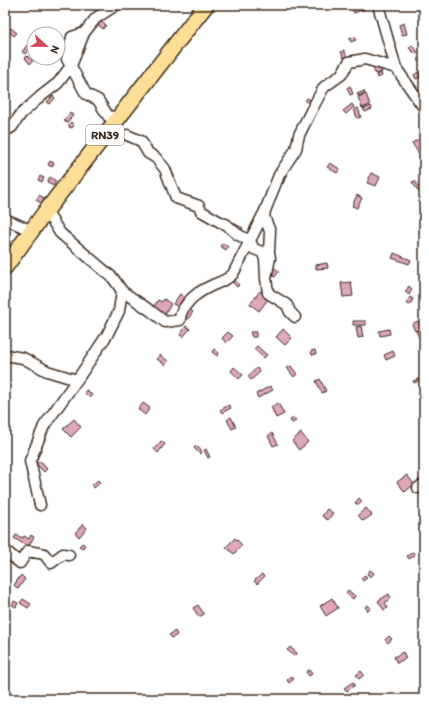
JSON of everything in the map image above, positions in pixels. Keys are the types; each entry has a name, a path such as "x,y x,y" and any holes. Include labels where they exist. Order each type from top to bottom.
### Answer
{"highway":[{"name":"RN39","path":"8,257 32,231 202,6"}],"street":[{"path":"5,131 12,127 22,114 58,83 71,66 84,33 96,18 116,5"},
{"path":"378,5 396,68 423,104"},
{"path":"46,211 60,233 113,278 122,291 165,322 180,320 182,310 189,300 199,292 228,279 233,274 265,211 280,175 296,149 299,135 310,111 324,87 340,75 349,62 365,59 396,68"},
{"path":"71,66 86,94 98,100 108,116 118,118"},
{"path":"127,135 141,141 148,153 156,158 165,169 176,198 199,206 201,211 226,224 237,234 250,241 254,249 262,252 265,259 268,292 287,305 290,312 295,317"},
{"path":"265,211 264,218 270,231 270,258 266,278"},
{"path":"5,219 32,231"},
{"path":"40,505 30,461 44,426 107,335 119,311 122,291"},
{"path":"5,355 23,358 46,372 77,380"},
{"path":"5,550 20,563 28,550 44,554 51,563 62,554 69,555"}],"building":[{"path":"351,5 363,5 365,9 354,13"},
{"path":"99,20 106,25 103,29 96,23"},
{"path":"404,23 407,34 402,35 399,25"},
{"path":"11,28 17,33 14,36 8,31"},
{"path":"355,37 356,40 351,42 349,39"},
{"path":"412,45 418,52 415,54 409,48"},
{"path":"26,46 26,53 25,54 22,52"},
{"path":"344,50 347,57 344,58 341,52"},
{"path":"379,64 382,72 375,74 373,67"},
{"path":"418,72 421,77 416,79 414,75"},
{"path":"381,73 382,76 377,78 376,75"},
{"path":"350,86 353,94 350,95 347,88"},
{"path":"364,91 365,93 358,96 357,94"},
{"path":"366,94 370,105 362,108 358,97"},
{"path":"53,96 55,98 50,104 47,102"},
{"path":"307,98 314,102 312,105 305,101"},
{"path":"352,104 354,107 346,114 343,111"},
{"path":"371,106 372,109 365,112 363,109"},
{"path":"358,108 361,117 357,118 354,109"},
{"path":"70,113 73,115 67,123 64,121"},
{"path":"71,122 74,125 72,128 69,127"},
{"path":"421,138 424,143 424,151 419,154 412,143"},
{"path":"50,161 54,163 52,167 48,165"},
{"path":"330,163 340,169 337,173 327,167"},
{"path":"285,173 287,174 283,184 279,182"},
{"path":"371,173 380,177 376,186 367,183"},
{"path":"40,176 44,178 42,182 38,180"},
{"path":"50,177 56,181 53,186 47,182"},
{"path":"415,181 421,191 419,192 412,182"},
{"path":"39,195 44,198 41,203 36,200"},
{"path":"357,195 362,198 357,208 352,206"},
{"path":"235,224 243,228 240,232 233,228"},
{"path":"223,243 228,247 226,250 220,246"},
{"path":"394,253 411,260 409,264 392,258"},
{"path":"327,263 328,268 316,269 316,265"},
{"path":"274,268 279,271 275,277 270,275"},
{"path":"235,280 239,285 237,287 232,282"},
{"path":"351,282 353,296 343,297 341,283"},
{"path":"409,286 412,289 409,295 405,292"},
{"path":"260,291 269,298 259,311 250,304"},
{"path":"180,294 184,297 178,307 173,304"},
{"path":"410,297 413,299 410,305 406,303"},
{"path":"164,299 171,304 164,316 152,309 158,300 162,302"},
{"path":"189,309 193,312 187,320 181,316"},
{"path":"353,321 366,321 366,325 353,325"},
{"path":"418,321 421,328 415,331 412,324"},
{"path":"186,326 190,329 183,337 180,335"},
{"path":"361,326 363,337 358,338 356,327"},
{"path":"283,329 292,338 285,345 276,337"},
{"path":"389,329 390,334 380,336 379,331"},
{"path":"421,329 424,337 424,343 422,344 416,331"},
{"path":"228,332 233,336 226,343 222,338"},
{"path":"250,332 256,332 256,337 252,337"},
{"path":"257,346 267,355 264,358 254,349"},
{"path":"214,349 219,353 217,356 212,352"},
{"path":"315,350 316,354 312,355 311,351"},
{"path":"393,351 395,356 386,360 384,355"},
{"path":"160,355 168,361 165,365 157,359"},
{"path":"291,366 297,374 294,377 287,368"},
{"path":"234,367 243,375 239,379 231,371"},
{"path":"257,368 260,372 251,380 248,376"},
{"path":"423,377 424,379 414,383 413,381"},
{"path":"320,379 326,391 322,393 316,381"},
{"path":"270,386 273,390 258,398 256,394"},
{"path":"87,390 92,395 90,398 84,392"},
{"path":"143,403 150,408 145,415 138,409"},
{"path":"278,403 284,414 276,418 271,407"},
{"path":"229,405 231,408 222,413 220,410"},
{"path":"231,417 236,427 232,429 227,420"},
{"path":"294,418 296,421 292,423 290,420"},
{"path":"74,419 81,427 71,437 63,429"},
{"path":"272,433 278,444 273,446 268,436"},
{"path":"301,433 308,442 299,450 292,441"},
{"path":"161,441 165,444 158,453 154,449"},
{"path":"196,446 202,451 200,454 194,448"},
{"path":"206,449 210,457 208,458 204,450"},
{"path":"40,461 47,469 44,472 36,464"},
{"path":"407,475 414,484 405,492 397,482"},
{"path":"98,480 100,483 94,488 92,485"},
{"path":"359,498 362,501 359,505 355,503"},
{"path":"366,508 372,515 363,521 358,515"},
{"path":"327,509 333,513 328,520 322,516"},
{"path":"83,524 87,528 79,537 75,533"},
{"path":"16,535 23,538 24,536 29,539 31,535 34,537 28,547 14,538"},
{"path":"235,538 242,545 234,554 226,547"},
{"path":"82,543 85,545 83,548 79,546"},
{"path":"413,552 415,555 409,559 407,556"},
{"path":"370,570 374,573 371,577 367,574"},
{"path":"262,574 264,577 257,584 254,581"},
{"path":"21,575 25,579 18,589 14,585"},
{"path":"365,575 367,578 363,581 361,578"},
{"path":"348,590 355,596 353,599 346,593"},
{"path":"389,594 391,598 385,603 388,608 384,610 378,601"},
{"path":"332,598 338,608 326,616 320,606"},
{"path":"23,599 31,604 28,608 20,603"},
{"path":"14,601 18,603 16,607 12,605"},
{"path":"198,605 204,614 199,617 193,608"},
{"path":"368,605 371,608 368,611 365,607"},
{"path":"175,631 177,635 172,638 169,635"},
{"path":"389,636 392,639 388,643 385,640"},
{"path":"290,647 297,653 294,656 287,650"},
{"path":"403,652 406,658 397,663 394,657"},
{"path":"309,670 312,674 309,676 306,672"},
{"path":"361,671 364,675 359,679 356,675"},
{"path":"292,676 294,679 289,683 287,680"},
{"path":"353,682 355,685 347,691 344,688"}]}
